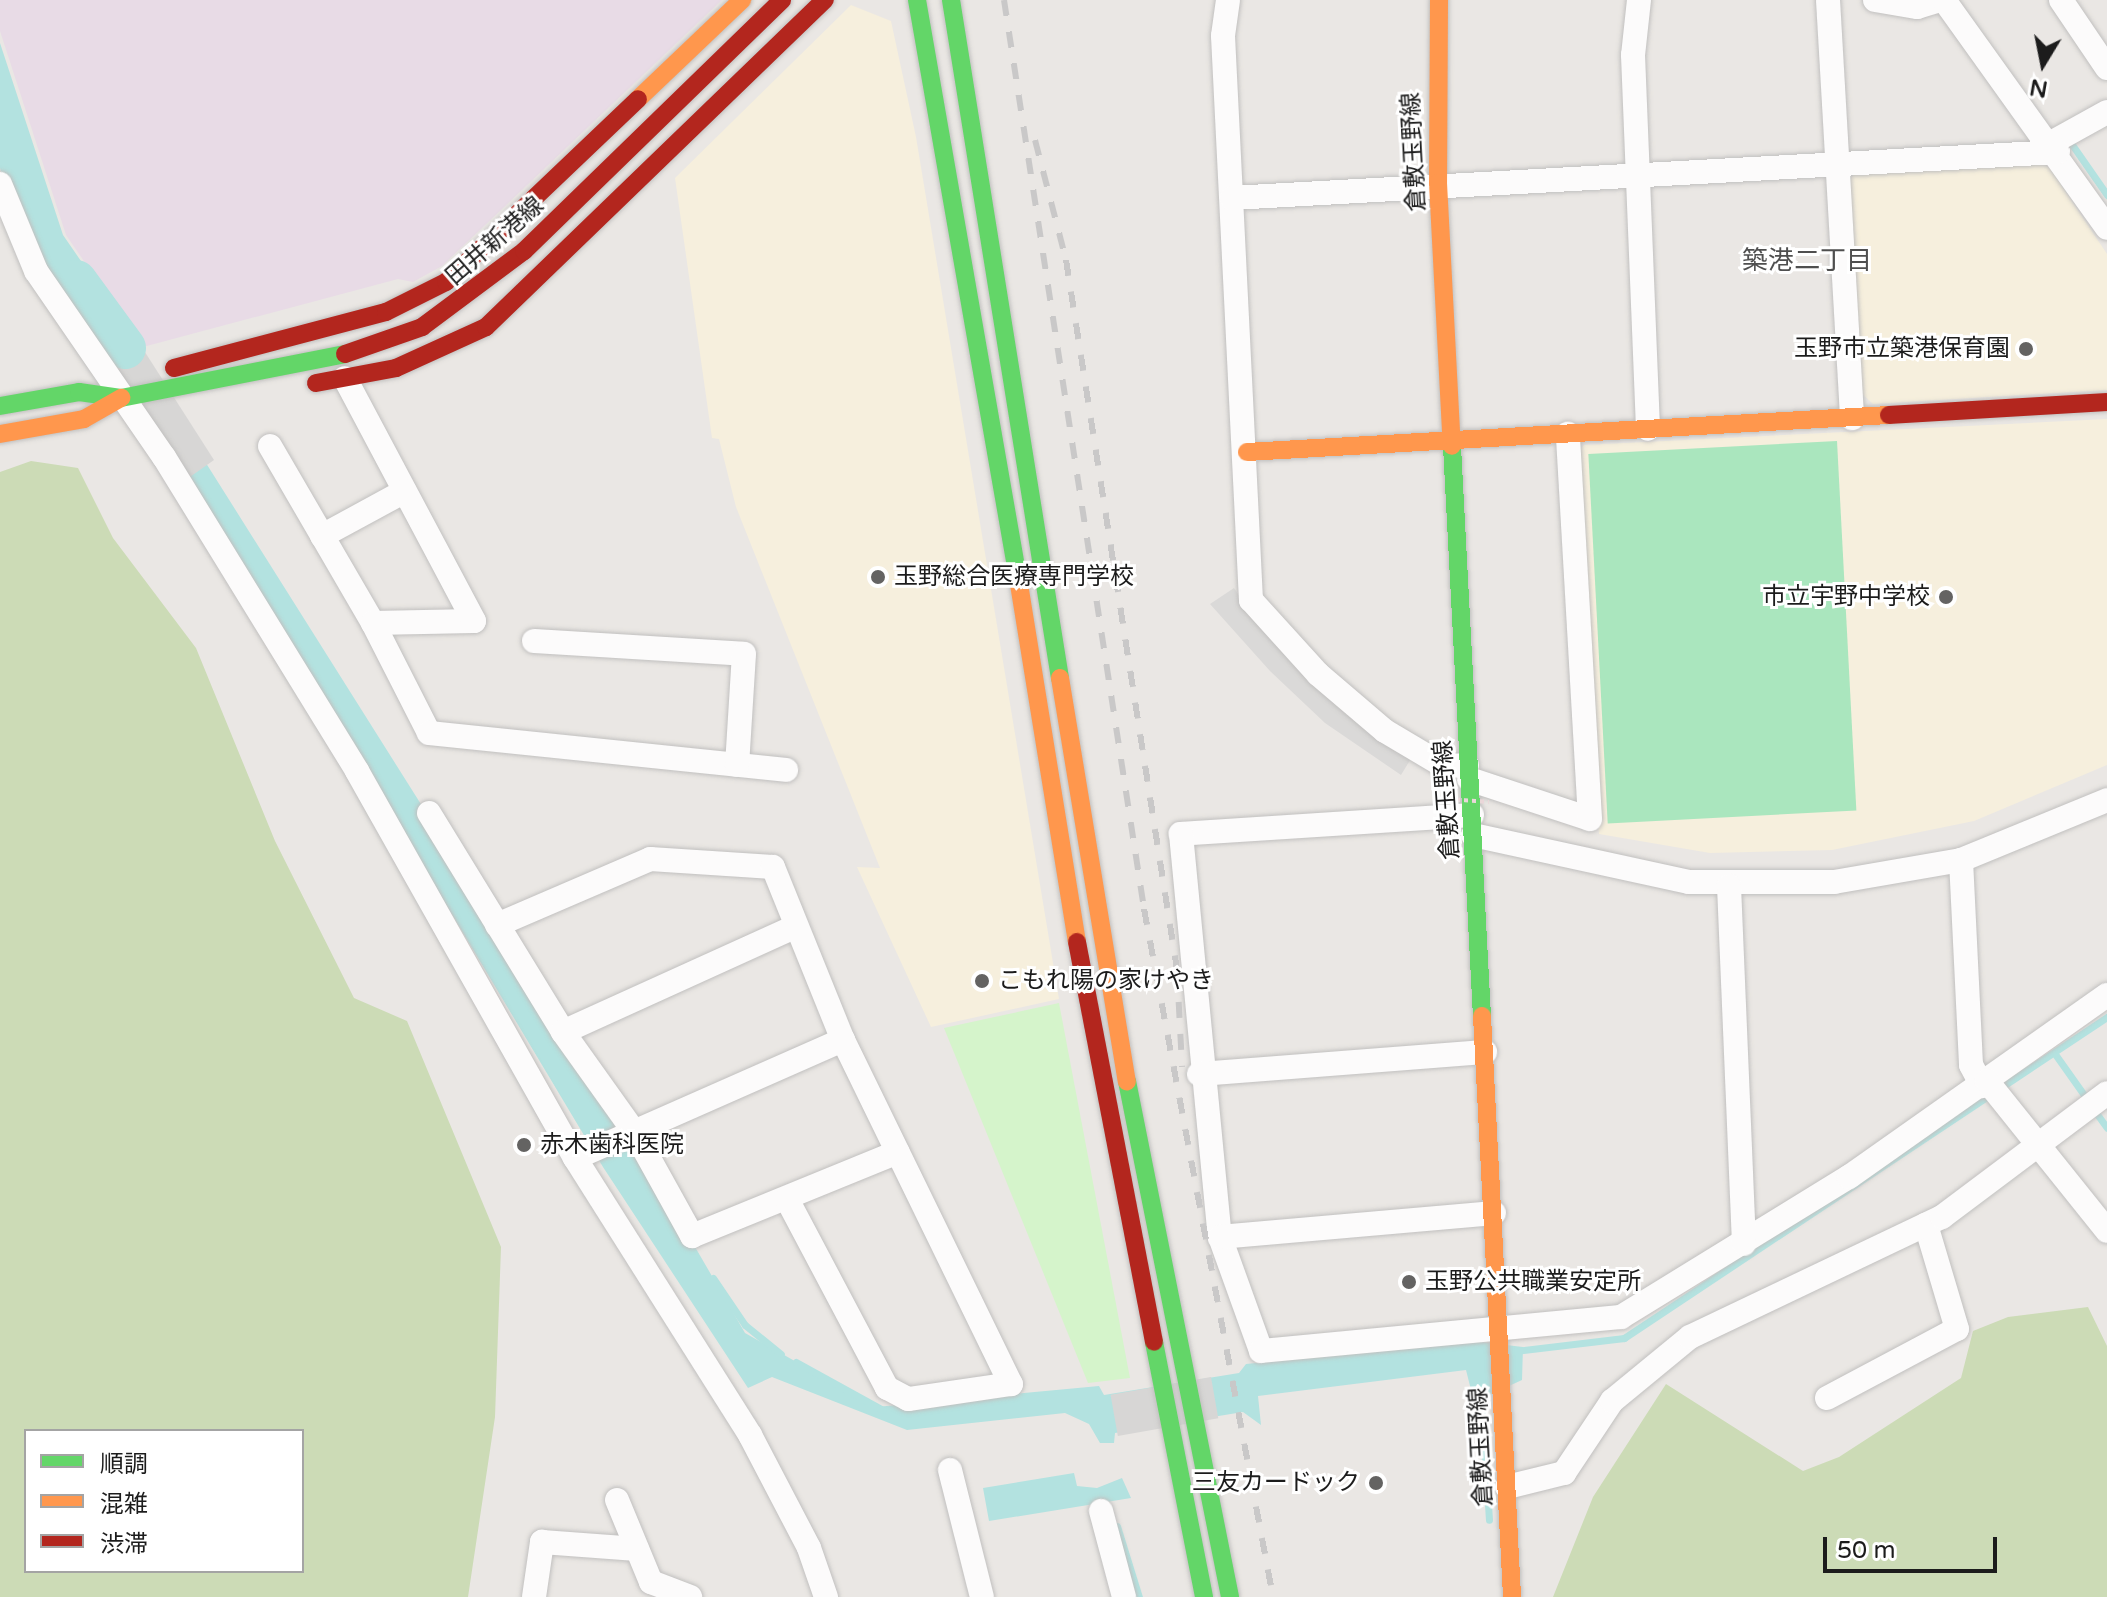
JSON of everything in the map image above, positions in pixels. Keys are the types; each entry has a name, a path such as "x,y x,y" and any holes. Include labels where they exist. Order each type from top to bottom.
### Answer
{"main road":[{"path":"126,397 158,372 386,312 446,282 742,0"},
{"name":"田井新港線","path":"0,406 79,392 174,398 340,356 422,327 481,289 782,0"},
{"path":"174,398 290,387 407,364 486,327 825,0"},
{"path":"917,0 958,209 1084,985 1204,1597"},
{"path":"951,0 1113,1010 1230,1597"},
{"name":"倉敷玉野線","path":"1439,0 1438,183 1468,772 1478,817 1485,1052 1512,1597"},
{"name":"田井新港線","path":"0,434 84,419 126,397"},
{"path":"1247,452 2107,402"}],"street":[{"path":"1228,0 1232,198 1247,452 1251,600 1318,674 1385,731 1444,766 1468,772 1590,819 1568,434"},
{"path":"1639,0 1637,173 1648,429"},
{"path":"1828,0 1852,418"},
{"path":"1875,0 1917,7 1942,0 2054,148 2107,228"},
{"path":"2061,0 2107,68"},
{"path":"1232,198 1438,183 1837,165 2054,148 2107,112"},
{"path":"0,184 36,271 126,397 357,771 575,1158 750,1435 826,1597"},
{"path":"345,378 474,621 373,623"},
{"path":"270,446 373,623 429,733 786,770"},
{"path":"322,536 405,491"},
{"path":"534,641 744,654 737,765"},
{"path":"2107,800 1961,860 1834,882 1729,886 1642,875 1478,817 1181,834 1199,1074 1220,1237 1261,1351 1500,1337 1621,1317 1992,1090 2107,995"},
{"path":"429,813 563,1032 635,1133 692,1236 898,1152"},
{"path":"497,925 650,859 773,867 843,1040 1011,1384 908,1399 887,1388 787,1199"},
{"path":"1961,860 1971,1065 2032,1145 2107,1231"},
{"path":"1729,886 1744,1244"},
{"path":"563,1032 795,927"},
{"path":"575,1158 843,1040"},
{"path":"1199,1074 1485,1052"},
{"path":"1507,1487 1564,1473 1612,1401 1690,1337 1926,1225 2107,1093"},
{"path":"1220,1237 1494,1213"},
{"path":"1827,1398 1957,1329 1926,1225"},
{"path":"950,1470 982,1597"},
{"path":"617,1500 651,1582 690,1597"},
{"path":"1101,1511 1124,1597"},
{"path":"534,1597 542,1542 637,1549"}],"path":[{"path":"1448,799 1478,817"}],"shaded area":[{"path":"0,0 722,0 442,266 413,282 398,279 143,347 66,235 0,31"},
{"name":"玉野総合医療専門学校","path":"851,5 891,21 916,137 1059,999 931,1027 857,867 880,868 736,507 719,439 712,438 675,178"},
{"path":"2034,162 2049,167 2107,254 2107,390 1873,404 1860,392 1847,183 1855,173"},
{"path":"2107,419 2107,765 1974,821 1832,850 1710,853 1599,834 1576,455 1584,445"},
{"path":"1234,588 1252,615 1412,757 1401,775 1325,723 1270,671 1210,604"}],"green space":[{"path":"1837,441 1856,810 1608,824 1588,454"},
{"path":"31,461 78,468 113,538 196,648 275,841 354,998 407,1021 501,1247 495,1417 468,1597 0,1597 0,472"},
{"path":"1059,1003 1130,1378 1088,1383 944,1028"},
{"path":"2088,1307 2107,1346 2107,1597 1553,1597 1593,1497 1666,1384 1803,1471 1839,1457 1961,1378 1973,1331 2008,1317"}],"water":[{"path":"0,43 63,235 121,319 91,341 11,208 0,168"},
{"path":"124,333 637,1147 745,1333 876,1407 1099,1386 1104,1395 1239,1373 1246,1364 1464,1340 1523,1347 1522,1380 1474,1402 1466,1370 1258,1396 1261,1425 1243,1412 1115,1433 1114,1443 1100,1443 1089,1424 1065,1413 907,1430 772,1377 748,1388 603,1167 191,478 105,354 103,345"},
{"path":"1074,1473 1077,1486 1097,1488 1122,1478 1131,1498 989,1521 983,1488"}],"pier":[{"path":"143,349 214,460 187,479 103,354"},
{"path":"1211,1377 1218,1418 1118,1436 1111,1395"}],"waterway":[{"path":"2073,146 2107,195"},
{"path":"76,281 125,348"},
{"path":"1515,1351 1624,1338 2107,1017"},
{"path":"2055,1054 2084,1095"},
{"path":"2094,1110 2107,1128"},
{"path":"713,1278 745,1325 781,1354"},
{"path":"796,1362 883,1410"},
{"path":"1481,1393 1489,1520"},
{"path":"1117,1526 1139,1597"}],"railway":[{"path":"1004,0 1144,909 1273,1597"},
{"path":"1035,140 1066,260 1177,970 1182,1067"}],"traffic: fast":[{"path":"917,0 1019,584"},
{"path":"951,0 1060,678"},
{"path":"0,406 79,392 121,398 345,354"},
{"path":"1452,446 1482,1016"},
{"path":"1127,1081 1230,1597"},
{"path":"1154,1342 1204,1597"}],"traffic: slow":[{"path":"638,99 742,0"},
{"path":"1439,0 1438,183 1452,446"},
{"path":"0,434 84,419 121,398"},
{"path":"1247,452 1889,415"},
{"path":"1019,584 1077,942"},
{"path":"1060,678 1127,1081"},
{"path":"1482,1016 1512,1597"}],"traffic: jam":[{"path":"345,354 422,327 524,251 782,0"},
{"path":"316,383 396,368 486,327 825,0"},
{"path":"174,368 386,312 446,282 638,99"},
{"path":"1889,415 2107,402"},
{"path":"1077,942 1154,1342"}],"place":[{"name":"玉野市立築港保育園","path":"2026,349"},
{"name":"玉野総合医療専門学校","path":"878,577"},
{"name":"市立宇野中学校","path":"1946,597"},
{"name":"こもれ陽の家けやき","path":"982,981"},
{"name":"赤木歯科医院","path":"524,1145"},
{"name":"玉野公共職業安定所","path":"1409,1282"},
{"name":"三友カードック","path":"1376,1483"}],"district":[{"name":"築港二丁目","path":"1807,261"}]}
